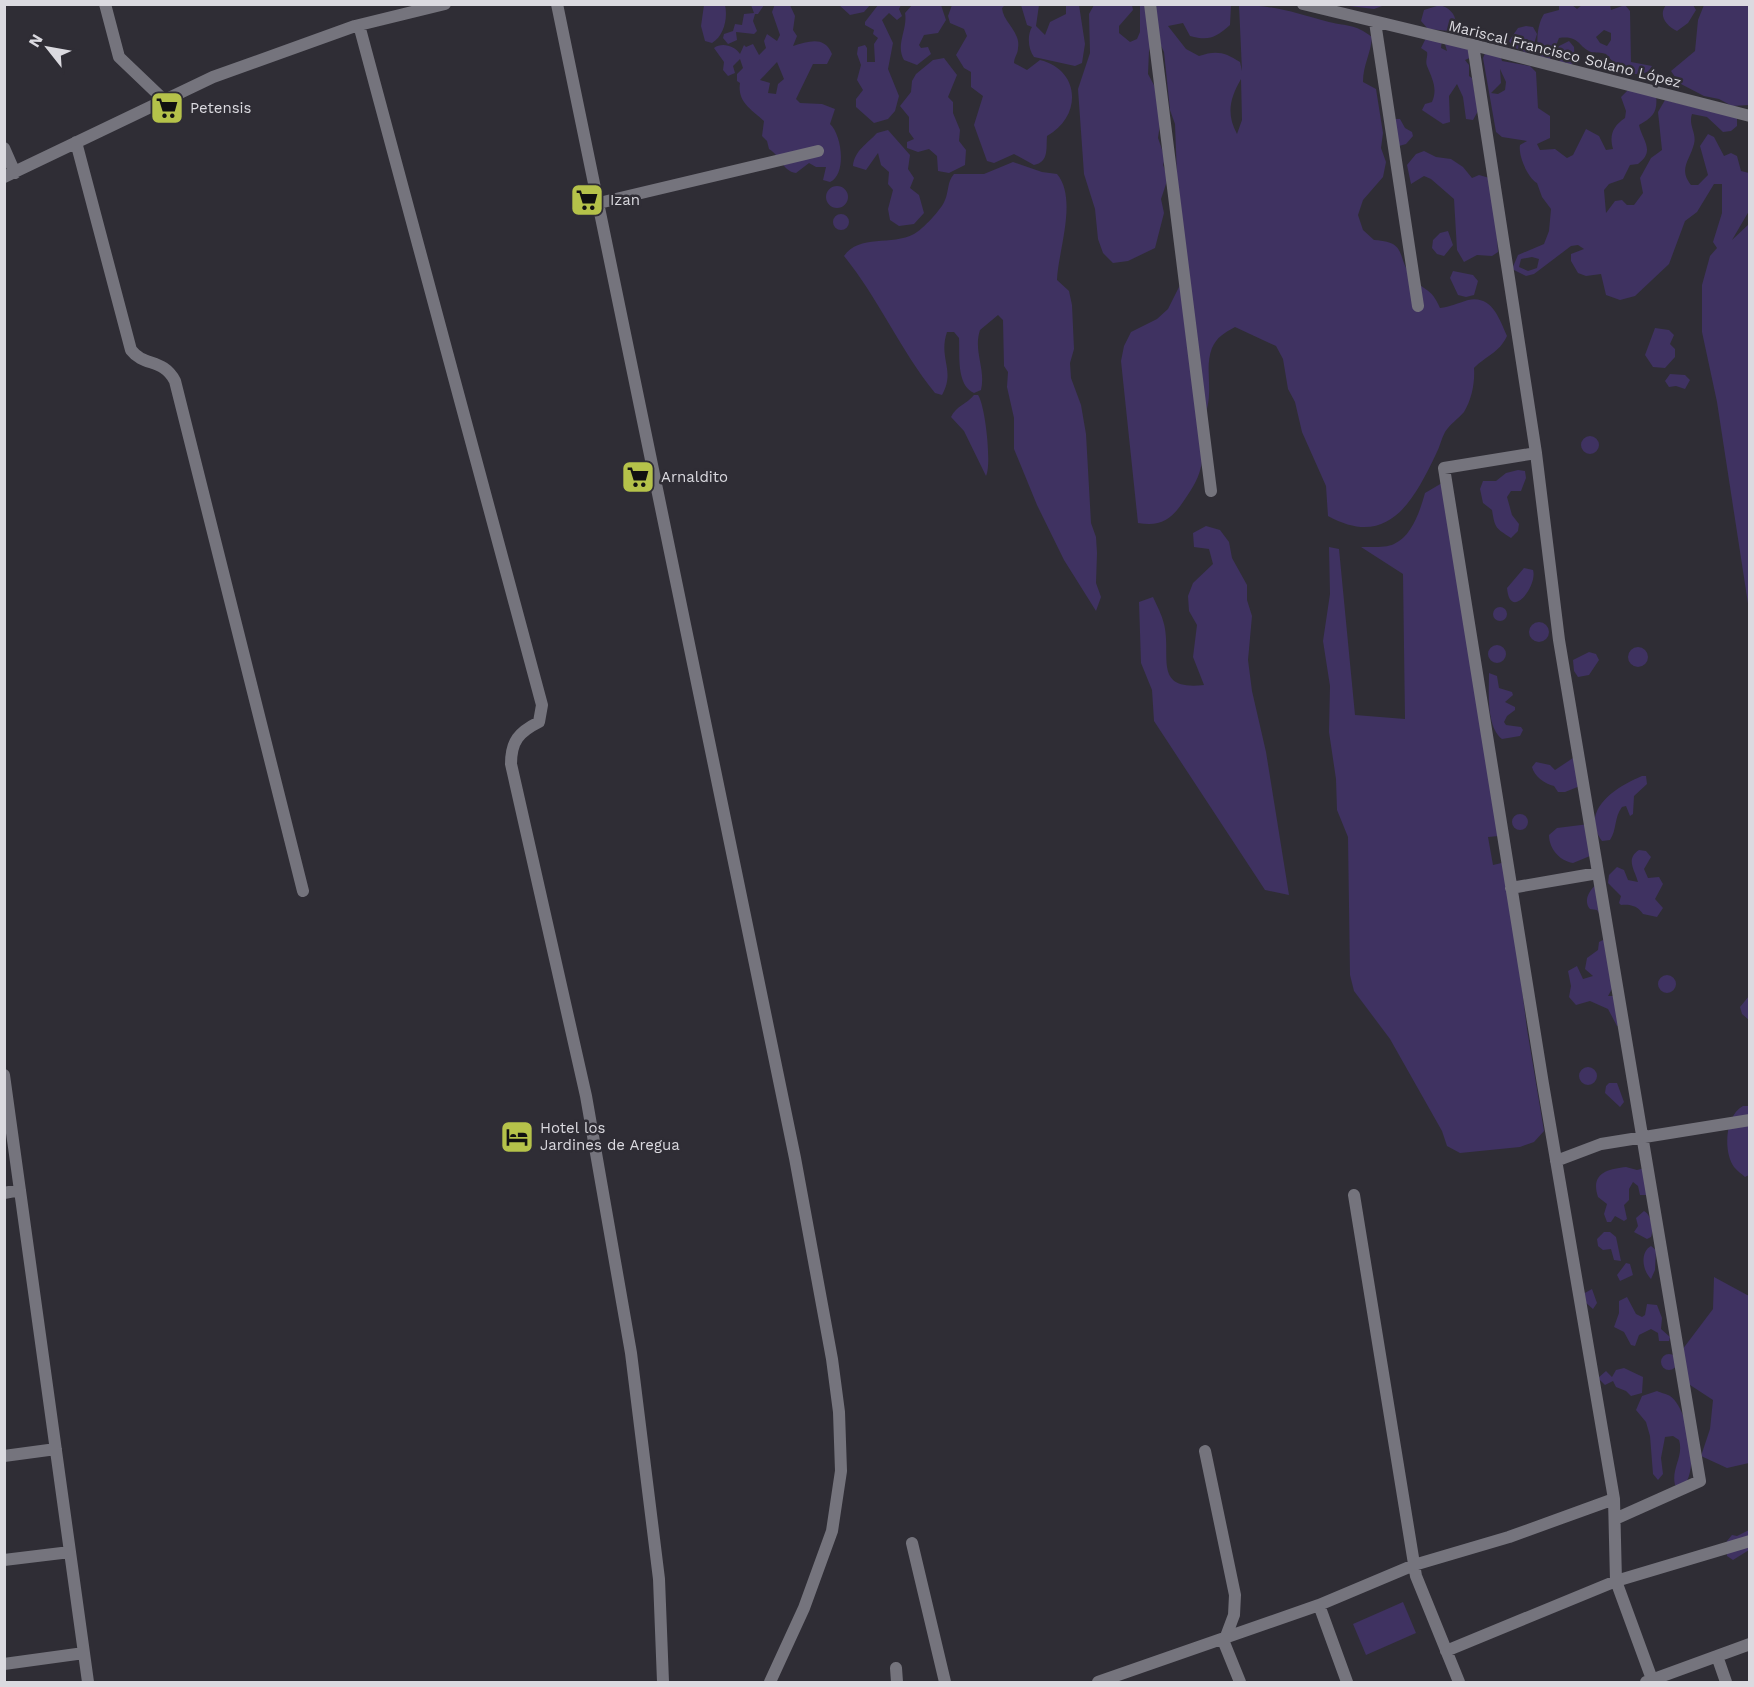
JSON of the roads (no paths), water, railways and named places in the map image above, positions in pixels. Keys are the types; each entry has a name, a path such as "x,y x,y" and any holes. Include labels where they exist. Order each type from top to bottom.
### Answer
{"street":[{"path":"105,4 119,57 164,100"},
{"path":"557,4 795,1158 832,1359 839,1412 841,1471 832,1531 812,1589 770,1683"},
{"path":"1150,4 1211,491"},
{"name":"Mariscal Francisco Solano López","path":"1303,4 1749,116"},
{"path":"4,148 10,175 213,77 359,25 443,5"},
{"path":"1375,22 1418,306"},
{"path":"359,25 542,705 539,722 517,736 512,749 511,764 586,1096 631,1353 659,1579 663,1683"},
{"path":"1473,45 1536,453 1559,640 1700,1481 1615,1518"},
{"path":"76,142 131,350 135,356 163,365 170,370 175,381 303,891"},
{"path":"599,203 818,151"},
{"path":"1536,453 1444,468 1510,888 1614,1499 1616,1581 1650,1682 1749,1644"},
{"path":"1510,888 1598,873"},
{"path":"4,1075 88,1683"},
{"path":"1556,1161 1585,1149 1642,1137 1749,1120"},
{"path":"4,1193 20,1190"},
{"path":"1354,1196 1414,1565 1459,1683"},
{"path":"4,1456 56,1449"},
{"path":"1205,1450 1235,1595 1234,1615 1224,1639 1240,1683"},
{"path":"1098,1683 1129,1677 1224,1639 1319,1605 1414,1565 1509,1537 1614,1499"},
{"path":"1446,1651 1616,1581 1749,1541"},
{"path":"912,1543 945,1683"},
{"path":"4,1560 70,1552"},
{"path":"1319,1605 1347,1683"},
{"path":"4,1664 84,1653"},
{"path":"1717,1656 1726,1683"},
{"path":"896,1668 897,1683"}],"place":[{"name":"Petensis","path":"167,108"},
{"name":"Izan","path":"587,200"},
{"name":"Arnaldito","path":"638,477"},
{"name":"Hotel los Jardines de Aregua","path":"517,1137"}]}
